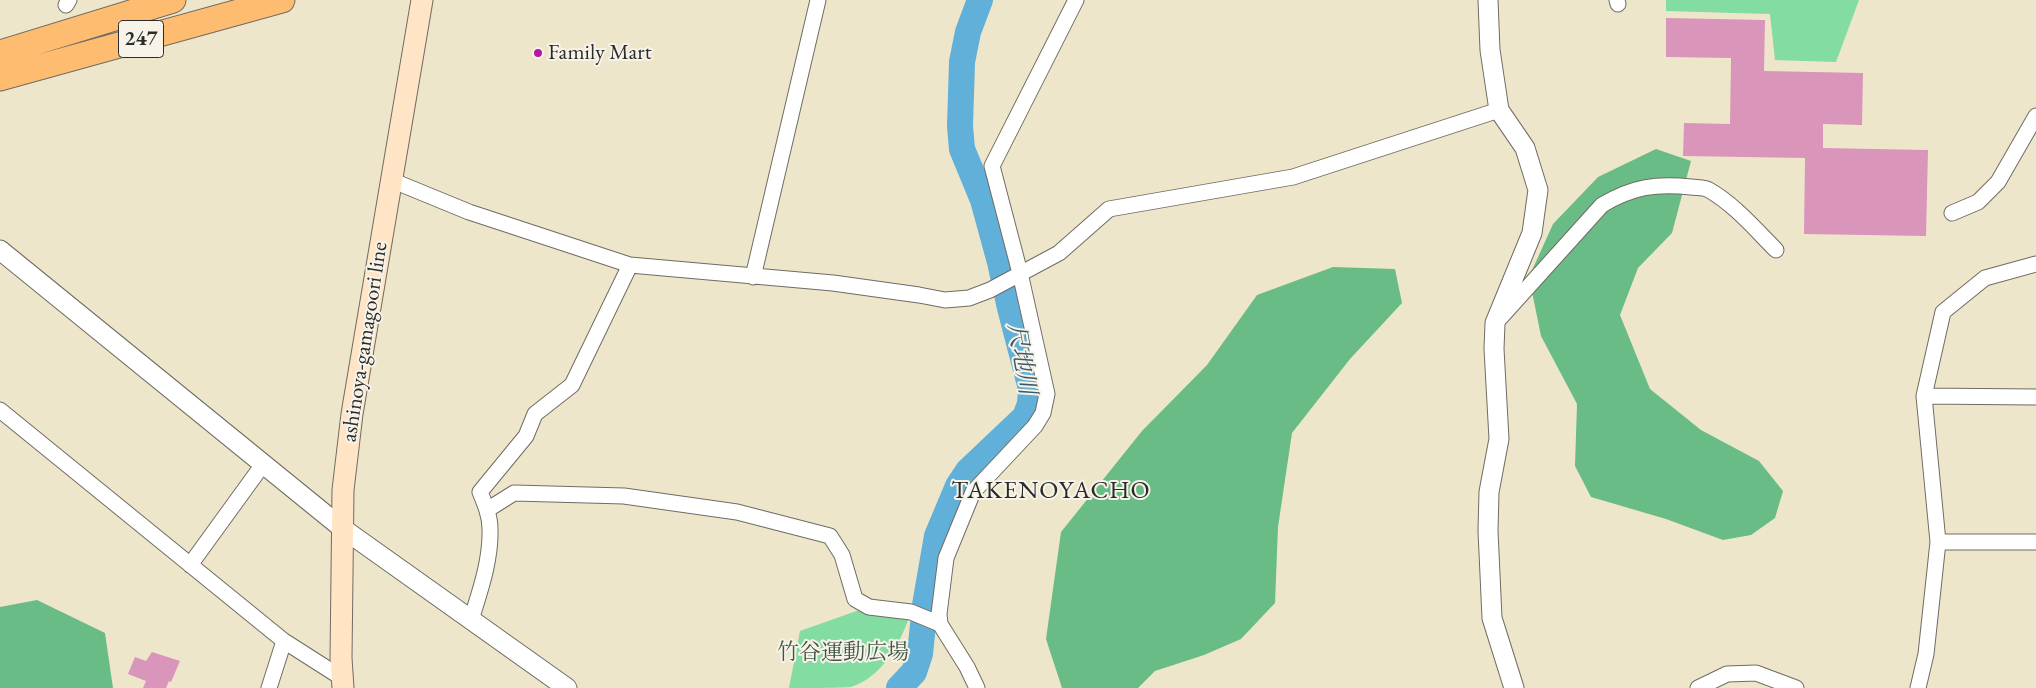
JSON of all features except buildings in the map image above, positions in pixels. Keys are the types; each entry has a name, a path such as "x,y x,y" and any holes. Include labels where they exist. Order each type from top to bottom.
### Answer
{"highway":[{"name":"247","path":"0,53 173,0"},
{"name":"247","path":"0,78 282,0"}],"main road":[{"name":"ashinoya-gamagoori line","path":"342,683 343,490 352,414 422,0"}],"street":[{"path":"753,276 818,0"},
{"path":"938,623 946,558 973,492 1012,448 1035,426 1043,413 1047,394 992,166 1076,0"},
{"path":"1488,0 1490,50 1499,110 1525,148 1538,190 1532,233 1495,324 1494,349 1499,439 1489,492 1488,531 1492,618 1514,688"},
{"path":"391,180 468,212 630,265 833,283 945,300 969,298 998,286 1059,253 1109,209 1293,177 1499,110"},
{"path":"1952,213 1978,202 1998,182 2036,116"},
{"path":"1495,324 1602,205 1620,194 1648,186 1708,189 1736,209 1776,250"},
{"path":"0,250 342,528 567,688"},
{"path":"1918,688 1926,654 1938,542 1924,396 1942,312 1985,278 2036,264"},
{"path":"471,620 486,569 490,529 487,510 480,492 526,436 535,414 572,385 630,265"},
{"path":"1924,396 2036,397"},
{"path":"0,410 284,641 342,683"},
{"path":"190,565 264,463"},
{"path":"487,510 514,493 624,496 737,512 830,536 842,555 855,599 869,607 911,612 938,623 967,667 977,688"},
{"path":"1938,542 2036,542"},
{"path":"269,688 284,641"},
{"path":"1698,688 1727,674 1756,673 1796,688"}],"green space":[{"path":"1666,0 1859,0 1836,62 1775,60 1770,14 1666,11"},
{"path":"1656,149 1691,161 1672,233 1638,268 1620,315 1650,389 1701,430 1759,461 1783,491 1775,518 1751,535 1723,540 1666,519 1591,497 1575,466 1577,404 1541,336 1529,277 1553,224 1598,177"},
{"path":"1333,267 1395,269 1402,303 1350,359 1292,433 1278,527 1275,603 1241,639 1204,655 1155,671 1138,688 1062,688 1046,639 1061,532 1142,431 1207,365 1257,295"},
{"path":"37,600 105,633 113,688 0,688 0,607"},
{"name":"竹谷運動広場","path":"865,608 910,615 895,648 881,667 872,676 851,687 789,688 800,631"}],"waterway":[{"name":"尺地川","path":"899,688 914,672 920,654 925,605 937,536 958,486 968,471 1025,417 1030,404 1031,389 1000,262 983,200 962,149 960,126 962,62 968,32 980,0"}],"place":[{"name":"Family Mart","path":"538,53"}],"district":[{"name":"TAKENOYACHO","path":"1051,491"}]}
